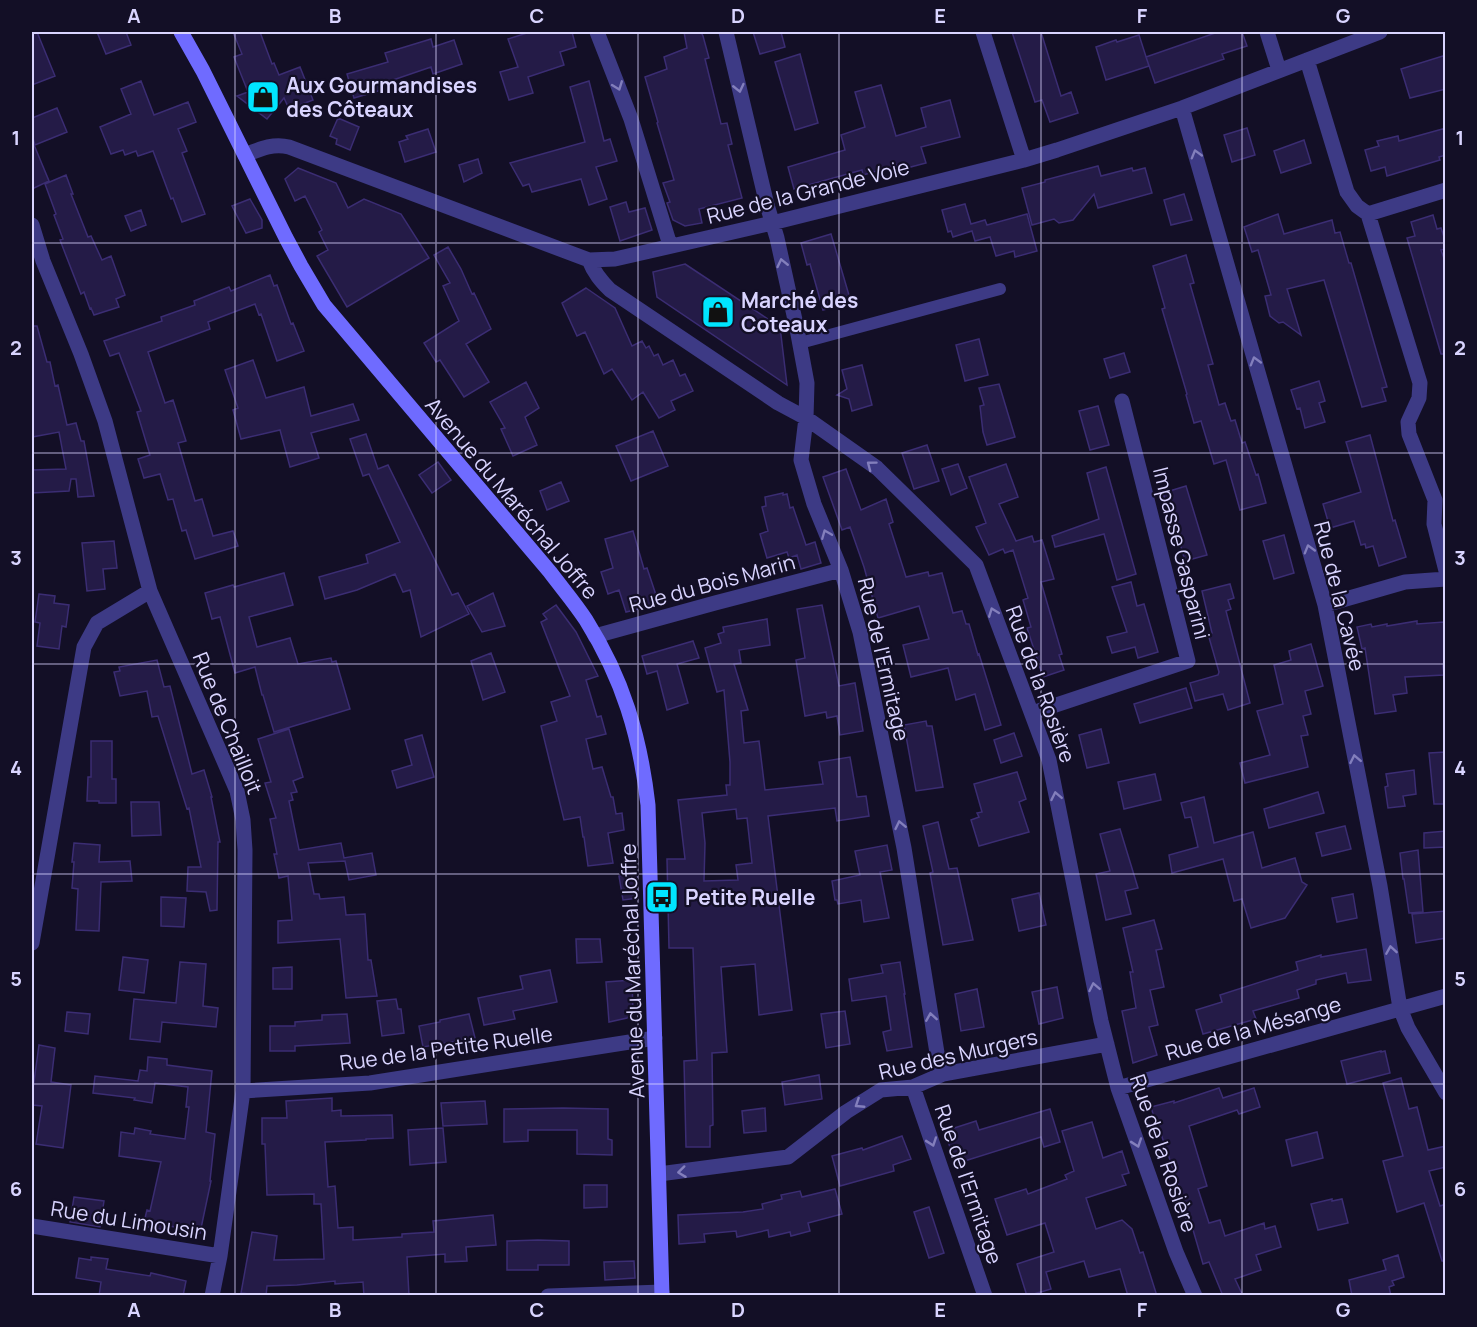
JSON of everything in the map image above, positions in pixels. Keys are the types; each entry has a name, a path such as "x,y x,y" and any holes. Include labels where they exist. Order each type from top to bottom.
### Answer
{"street":[{"name":"Avenue du Maréchal Joffre","path":"181,32 203,71 286,238 324,305 550,572 580,611 615,676 628,709 639,747 648,805 662,1294"},
{"path":"597,32 631,119 670,245"},
{"name":"Rue de l'Ermitage","path":"726,32 800,343 807,383 801,460 814,504 841,570 860,632 904,848 938,1059 943,1074"},
{"path":"983,32 1024,160"},
{"path":"1267,32 1279,70"},
{"name":"Rue de la Grande Voie","path":"245,155 271,146 289,147 589,260 615,259 772,223 1058,150 1182,108 1380,32"},
{"path":"1306,60 1347,192 1357,206 1368,214 1420,382 1419,398 1408,422 1409,434 1440,499 1434,524 1446,571"},
{"name":"Rue de la Cavée","path":"1182,108 1325,605 1380,886 1400,1008 1408,1028 1446,1094"},
{"path":"1368,214 1446,190"},
{"name":"Rue de Chailloit","path":"32,225 43,261 81,354 105,421 150,591 237,791 243,820 245,850 243,1091 220,1256 212,1296"},
{"name":"Rue de la Rosière","path":"589,260 592,269 610,290 778,404 806,418 876,468 976,565 1049,760 1101,1021 1118,1088 1176,1252 1195,1296"},
{"name":"Impasse Gasparini","path":"1032,712 1188,660 1122,401"},
{"name":"Rue du Bois Marin","path":"595,636 841,570"},
{"path":"1325,605 1405,582 1446,579"},
{"path":"32,943 34,916 84,647 97,623 150,591"},
{"name":"Rue de la Mésange","path":"1118,1088 1446,996"},
{"name":"Rue de la Petite Ruelle","path":"243,1091 370,1083 655,1038"},
{"name":"Rue des Murgers","path":"659,1174 788,1157 846,1112 881,1090 913,1087 943,1074 1107,1044"},
{"name":"Rue de l'Ermitage","path":"913,1087 986,1296"},
{"name":"Rue du Limousin","path":"32,1226 220,1256"},
{"path":"548,1296 662,1294"}],"lane":[{"path":"800,343 1000,289"}],"building":[{"path":"32,32 37,32 55,76 32,85"},
{"path":"97,32 126,32 131,45 106,54"},
{"path":"233,32 260,32 272,64 274,63 279,75 300,67 313,100 289,109 284,98 267,119 237,96 248,92 234,57 242,54"},
{"path":"530,32 572,32 576,47 560,52 564,65 528,77 533,93 509,100 500,72 518,67 508,39"},
{"path":"684,32 701,32 703,36 709,58 705,59 721,124 727,123 732,144 728,145 742,198 699,209 702,223 685,226 673,220 667,203 670,202 663,183 674,180 645,77 667,69 664,57 687,48"},
{"path":"753,32 781,32 785,47 760,54"},
{"path":"1012,32 1041,32 1061,96 1071,92 1078,113 1050,122 1042,100 1035,102"},
{"path":"1218,32 1242,32 1247,46 1222,54 1224,59 1155,83 1146,57"},
{"path":"1139,35 1149,66 1106,80 1096,47"},
{"path":"431,39 433,47 454,40 462,64 433,74 431,67 393,80 395,86 354,98 347,74 388,62 385,53"},
{"path":"800,54 818,123 795,130 775,62"},
{"path":"1446,55 1446,89 1410,98 1401,69"},
{"path":"141,81 154,115 188,102 196,122 178,129 187,151 182,153 205,214 182,222 153,151 138,156 136,151 125,155 123,150 111,154 100,127 131,114 121,89"},
{"path":"589,81 604,141 610,139 617,161 596,167 607,199 589,205 581,179 532,192 529,184 523,186 510,163 585,142 570,87"},
{"path":"881,85 896,136 926,127 921,108 950,100 960,137 921,147 926,163 903,169 901,164 863,175 862,170 794,189 788,167 845,150 841,135 865,127 855,92"},
{"path":"57,108 67,132 35,145 32,135 32,118"},
{"path":"338,118 359,127 350,150 336,144 337,139 330,136"},
{"path":"1247,128 1255,155 1232,162 1224,135"},
{"path":"1446,128 1446,155 1439,157 1440,160 1387,176 1385,167 1371,171 1365,150 1379,146 1377,141 1398,136 1399,141"},
{"path":"428,129 436,152 405,162 399,142 408,139 406,136"},
{"path":"32,140 49,181 32,189"},
{"path":"1304,140 1311,163 1281,173 1274,151"},
{"path":"478,159 482,173 464,182 459,165"},
{"path":"1098,166 1101,176 1132,168 1133,171 1145,168 1152,193 1098,208 1094,194 1073,220 1059,223 1054,219 1032,225 1022,188"},
{"path":"298,168 336,183 348,208 364,199 401,214 429,258 347,307 317,256 328,250 319,232 322,230 305,196 295,201 285,179"},
{"path":"66,175 88,237 91,236 102,260 111,256 125,295 116,299 119,307 94,315 84,292 81,294 60,240 63,239 45,184"},
{"path":"1184,194 1192,220 1171,225 1164,200"},
{"path":"250,199 262,220 262,228 246,233 232,206"},
{"path":"626,202 629,212 645,208 652,230 620,241 610,207"},
{"path":"965,204 971,224 985,220 987,225 1027,214 1037,251 1015,257 1014,251 996,256 990,237 975,241 972,231 953,237 951,231 948,232 942,210"},
{"path":"141,210 146,225 131,231 125,216"},
{"path":"1278,214 1284,234 1332,220 1335,233 1340,232 1387,387 1382,388 1386,401 1362,407 1324,280 1287,289 1301,335 1270,316 1265,296 1271,295 1258,250 1252,252 1244,227"},
{"path":"1433,215 1437,229 1441,228 1446,243 1446,249 1441,250 1446,264 1446,354 1441,354 1407,238 1415,236 1411,222"},
{"path":"831,234 851,302 823,310 810,264 807,265 801,243"},
{"path":"448,247 491,329 466,344 489,382 464,397 440,360 436,362 424,343 459,321 443,286 450,283 434,255"},
{"path":"1186,255 1194,283 1190,284 1213,364 1208,365 1219,405 1225,403 1231,421 1235,420 1242,443 1245,442 1256,475 1258,474 1266,503 1240,510 1226,460 1214,464 1201,421 1194,423 1162,309 1165,308 1153,266"},
{"name":"Marché des Coteaux","path":"685,264 780,327 787,385 657,297 653,272"},
{"path":"270,275 274,286 277,285 291,324 293,323 304,351 277,361 261,314 259,315 255,304 208,322 210,329 148,352 165,403 173,400 186,441 178,443 195,501 202,499 213,536 233,531 238,546 195,559 186,530 182,531 173,499 168,500 160,474 144,478 138,459 150,455 137,412 141,411 119,353 110,356 104,341 162,321 161,317 195,305 194,301 229,287 231,291"},
{"path":"586,288 615,308 632,346 642,341 646,348 649,346 654,356 658,354 663,365 673,360 680,376 685,374 693,391 671,401 675,410 659,418 643,392 632,400 612,369 604,374 585,332 577,336 562,303"},
{"path":"32,326 37,326 47,362 50,362 67,425 76,423 81,441 84,441 94,496 78,497 76,479 71,479 69,491 32,493 32,470 66,469 59,432 32,437"},
{"path":"979,339 988,375 965,381 956,345"},
{"path":"1124,353 1130,372 1110,378 1104,359"},
{"path":"253,360 266,398 304,387 311,416 353,404 359,420 311,433 319,458 290,467 280,430 241,439 233,410 238,408 225,370"},
{"path":"862,365 872,405 852,411 849,399 837,395 847,389 842,370"},
{"path":"1319,381 1325,401 1319,403 1325,422 1305,428 1300,408 1297,409 1291,390"},
{"path":"526,382 539,408 525,417 537,445 513,456 501,429 505,428 490,402"},
{"path":"999,384 1015,437 987,445 980,406 984,405 979,388"},
{"path":"1098,406 1109,445 1090,450 1079,411"},
{"path":"653,431 668,466 631,481 616,446"},
{"path":"366,434 378,469 388,465 452,595 458,593 469,614 421,637 410,590 403,592 395,574 357,590 325,599 319,577 368,563 366,555 400,542 369,474 363,476 350,439"},
{"path":"1370,435 1393,521 1395,520 1406,557 1379,566 1373,546 1366,548 1365,544 1361,545 1354,521 1330,528 1323,504 1361,492 1346,442"},
{"path":"927,445 939,481 914,489 902,453"},
{"path":"438,462 451,480 432,493 419,475"},
{"path":"958,464 967,488 951,495 942,469"},
{"path":"1006,464 1018,497 999,504 1016,541 1032,536 1034,542 1042,540 1054,579 1041,582 1062,654 1059,655 1064,670 1043,677 1027,628 1031,627 1023,600 1028,598 1013,550 1005,553 1003,549 989,555 976,527 986,523 969,477"},
{"path":"1106,467 1136,574 1117,580 1104,534 1055,547 1052,536 1099,519 1087,473"},
{"path":"846,469 861,510 886,499 893,522 889,524 906,577 928,572 929,576 942,573 953,613 962,611 966,624 969,624 1001,725 985,730 975,694 956,700 948,668 911,677 903,645 929,639 919,606 878,618 850,527 842,530 823,477"},
{"path":"561,482 569,501 547,510 540,491"},
{"path":"1186,486 1207,555 1185,561 1163,493"},
{"path":"783,493 783,495 787,494 790,508 793,507 806,545 815,542 821,563 801,569 797,555 789,558 787,552 767,558 760,534 768,531 762,507 766,506 765,497"},
{"path":"633,531 644,569 647,568 659,604 626,612 619,590 608,594 601,572 613,568 605,539"},
{"path":"1284,535 1294,573 1274,579 1263,541"},
{"path":"114,541 117,568 103,569 105,589 87,591 82,543"},
{"path":"284,573 293,605 249,617 257,647 290,638 298,664 331,658 332,662 336,661 350,709 274,732 255,667 235,673 220,617 212,619 205,593"},
{"path":"1131,582 1137,606 1144,604 1158,652 1138,658 1135,647 1112,653 1107,637 1127,632 1112,587"},
{"path":"1230,584 1234,598 1228,600 1231,609 1226,611 1250,703 1228,710 1223,694 1195,701 1190,683 1218,675 1219,672 1208,634 1212,633 1202,591"},
{"path":"493,593 505,626 482,632 467,606"},
{"path":"39,594 55,596 54,603 69,605 66,627 62,626 59,649 37,646 40,623 35,622"},
{"path":"556,605 576,632 598,676 586,680 597,717 601,716 606,734 586,739 593,769 602,767 611,797 613,797 616,814 622,813 624,830 608,833 613,863 588,866 580,817 564,820 541,726 557,721 551,702 570,696 541,622 547,619 543,614"},
{"path":"822,605 839,686 855,683 863,731 840,735 837,716 827,718 826,712 805,716 796,660 805,658 797,609"},
{"path":"767,619 770,645 739,650 741,663 734,664 748,710 741,711 744,743 759,741 765,790 823,784 819,762 850,757 857,797 866,796 869,816 837,821 835,808 768,816 792,1010 759,1015 755,964 721,967 727,1052 712,1053 713,1125 710,1126 710,1147 686,1147 684,1061 697,1060 693,948 669,948 667,859 685,859 678,800 727,795 726,785 730,785 724,690 717,692 705,648 721,643 718,634 724,632 723,627","holes":["736,809 737,819 747,818 752,863 736,865 738,880 704,881 705,843 702,813"]},
{"path":"1417,621 1417,624 1444,622 1446,666 1443,666 1444,675 1405,677 1407,693 1393,695 1396,711 1375,714 1365,648 1362,649 1357,627 1371,624 1372,627 1387,624 1387,626"},
{"path":"693,641 699,658 677,664 688,703 667,710 657,671 647,674 642,656"},
{"path":"1311,644 1323,686 1305,691 1311,714 1303,716 1308,735 1301,736 1308,767 1245,783 1240,763 1270,755 1257,711 1283,704 1274,665 1291,660 1289,651"},
{"path":"491,653 505,692 483,700 471,661"},
{"path":"157,660 164,687 170,686 192,774 204,770 212,797 220,842 218,842 217,910 210,911 206,892 187,891 188,867 201,867 189,808 187,809 158,716 152,717 147,691 120,696 114,672 120,671 119,667"},
{"path":"1186,688 1192,708 1140,723 1134,704"},
{"path":"926,721 927,726 932,726 943,787 916,791 904,725"},
{"path":"289,729 303,777 293,781 297,792 291,793 293,800 289,801 299,850 341,843 344,858 372,853 376,875 349,880 345,861 308,863 314,894 319,894 320,899 344,897 346,915 365,914 368,960 371,960 377,996 346,998 340,939 278,943 278,921 292,920 288,876 279,878 270,819 276,818 265,783 271,782 258,739"},
{"path":"1101,729 1109,763 1087,768 1079,735"},
{"path":"1014,733 1022,756 1001,763 994,740"},
{"path":"422,735 434,777 397,788 392,771 412,765 405,740"},
{"path":"91,741 112,741 112,779 116,779 116,803 87,801 88,777 91,777"},
{"path":"1446,752 1446,804 1434,804 1429,753"},
{"path":"1414,770 1416,794 1403,796 1405,806 1388,808 1386,774"},
{"path":"1017,772 1026,799 1019,802 1029,832 979,846 971,820 979,817 977,813 982,812 974,784"},
{"path":"1155,774 1161,800 1124,809 1118,782"},
{"path":"1318,792 1324,813 1269,828 1264,809"},
{"path":"1204,797 1214,843 1253,832 1262,868 1295,858 1302,882 1307,885 1285,918 1251,928 1242,899 1234,901 1223,859 1172,873 1169,855 1198,847 1191,817 1185,818 1181,803"},
{"path":"131,802 159,802 161,835 132,836"},
{"path":"938,822 949,869 957,868 973,940 943,945 930,873 933,872 923,826"},
{"path":"1345,826 1351,849 1322,856 1316,833"},
{"path":"1120,829 1138,888 1125,891 1131,914 1106,920 1096,874 1110,871 1100,834"},
{"path":"1446,831 1446,847 1424,848 1424,833"},
{"path":"74,843 100,845 99,862 130,861 132,881 101,882 99,931 76,930 78,889 72,888"},
{"path":"887,845 892,870 880,872 889,918 864,922 861,900 838,904 835,900 832,881 860,875 855,851"},
{"path":"1418,850 1423,912 1409,913 1400,853"},
{"path":"637,872 638,898 623,900 619,876"},
{"path":"1039,893 1046,925 1019,931 1012,899"},
{"path":"1353,894 1357,918 1337,922 1332,898"},
{"path":"161,897 186,898 184,927 161,926"},
{"path":"1446,911 1446,938 1416,943 1412,914"},
{"path":"1154,920 1162,949 1156,950 1164,987 1150,990 1158,1025 1149,1027 1157,1055 1133,1063 1122,1011 1136,1008 1130,972 1133,972 1123,928"},
{"path":"576,939 600,939 602,962 577,963"},
{"path":"1366,949 1371,980 1348,983 1346,973 1316,980 1316,984 1297,990 1299,998 1253,1011 1256,1019 1203,1034 1196,1010 1222,1002 1220,995 1298,970 1296,962 1321,955 1321,957"},
{"path":"123,957 148,960 144,993 119,990"},
{"path":"180,962 206,964 203,1006 218,1008 216,1027 162,1022 160,1042 130,1039 134,999 176,1003"},
{"path":"900,962 912,1047 887,1051 883,1032 891,1030 886,996 852,1001 849,979 883,973 881,965"},
{"path":"292,967 292,989 273,989 273,968"},
{"path":"550,970 557,1002 513,1011 515,1019 484,1025 478,998 523,989 520,976"},
{"path":"632,980 633,1012 627,1018 609,1022 606,982"},
{"path":"1057,987 1063,1018 1039,1024 1032,992"},
{"path":"977,989 984,1027 961,1031 955,994"},
{"path":"396,999 398,1009 401,1009 404,1033 382,1036 377,1001"},
{"path":"845,1011 850,1044 826,1048 821,1014"},
{"path":"67,1012 90,1014 88,1034 65,1031"},
{"path":"347,1014 350,1043 295,1046 295,1051 270,1051 270,1026 295,1026 295,1022 322,1020 322,1015"},
{"path":"469,1014 476,1042 459,1045 459,1041 423,1047 419,1026"},
{"path":"39,1045 55,1048 51,1082 71,1085 63,1148 36,1144 42,1106 32,1105 32,1096"},
{"path":"1385,1051 1390,1073 1347,1084 1341,1061"},
{"path":"148,1057 167,1059 167,1065 212,1071 206,1132 215,1134 211,1181 200,1233 170,1226 169,1231 143,1226 147,1210 150,1211 161,1162 119,1156 121,1132 134,1134 135,1128 151,1131 150,1134 185,1139 189,1107 186,1107 188,1087 155,1083 152,1103 134,1100 135,1098 93,1093 95,1076 138,1081 140,1070 147,1071"},
{"path":"819,1075 822,1099 785,1105 782,1082"},
{"path":"1401,1078 1409,1109 1417,1107 1428,1150 1446,1146 1446,1167 1429,1171 1440,1206 1446,1204 1446,1261 1442,1261 1424,1203 1397,1212 1383,1161 1403,1156 1383,1083"},
{"path":"1219,1088 1223,1098 1254,1088 1260,1107 1239,1114 1237,1110 1189,1126 1207,1186 1198,1189 1209,1223 1220,1220 1225,1236 1264,1223 1265,1229 1275,1226 1281,1247 1256,1255 1261,1270 1235,1279 1243,1296 1223,1296 1209,1262 1203,1264 1151,1107 1174,1101 1174,1103"},
{"path":"332,1098 332,1111 341,1110 341,1116 392,1115 393,1138 325,1142 328,1187 335,1186 338,1228 353,1227 353,1240 402,1237 402,1234 434,1232 433,1221 493,1215 496,1245 466,1247 467,1261 445,1262 445,1254 407,1257 409,1296 364,1296 363,1282 335,1284 335,1281 267,1286 266,1296 241,1293 252,1232 277,1236 274,1260 324,1259 321,1204 314,1204 314,1194 267,1195 262,1118 287,1118 286,1101"},
{"path":"485,1101 487,1124 443,1126 441,1103"},
{"path":"765,1108 766,1131 744,1133 742,1111"},
{"path":"504,1109 608,1109 608,1139 612,1140 612,1155 577,1154 577,1130 528,1130 528,1141 504,1142"},
{"path":"1050,1109 1060,1142 1044,1147 1041,1137 955,1164 945,1131 976,1121 979,1130"},
{"path":"1092,1122 1103,1158 1122,1151 1129,1173 1122,1175 1126,1185 1086,1198 1096,1229 1122,1220 1132,1229 1140,1253 1143,1252 1157,1296 1128,1296 1120,1269 1089,1277 1084,1261 1046,1272 1051,1289 1027,1296 1017,1264 1054,1252 1045,1223 1007,1235 995,1199 1026,1189 1028,1194 1067,1179 1065,1175 1074,1171 1062,1131"},
{"path":"443,1128 446,1162 410,1165 408,1130"},
{"path":"1317,1132 1323,1158 1292,1166 1286,1140"},
{"path":"902,1136 911,1159 893,1165 894,1171 840,1186 832,1156 862,1148 863,1150"},
{"path":"584,1185 607,1185 607,1207 584,1208"},
{"path":"835,1189 842,1214 808,1223 810,1231 791,1236 790,1232 769,1237 768,1230 737,1237 736,1231 704,1234 705,1242 679,1244 678,1215 763,1209 762,1204 782,1199 781,1195 800,1191 802,1197"},
{"path":"74,1197 104,1201 100,1227 70,1222"},
{"path":"1332,1199 1332,1201 1342,1199 1348,1223 1318,1230 1311,1204"},
{"path":"929,1207 944,1253 929,1258 914,1212"},
{"path":"507,1241 569,1241 569,1265 538,1265 538,1270 507,1270"},
{"path":"1398,1255 1404,1277 1392,1281 1394,1285 1389,1287 1391,1296 1352,1296 1349,1280 1386,1270 1383,1260"},
{"path":"91,1257 108,1259 106,1269 150,1276 151,1273 186,1281 183,1296 99,1296 101,1282 76,1278 79,1258 91,1260"},
{"path":"634,1261 635,1278 605,1280 604,1262"}],"place":[{"name":"Aux Gourmandises des Côteaux","path":"263,97"},
{"name":"Marché des Coteaux","path":"718,312"},
{"name":"Petite Ruelle","path":"662,897"}]}
